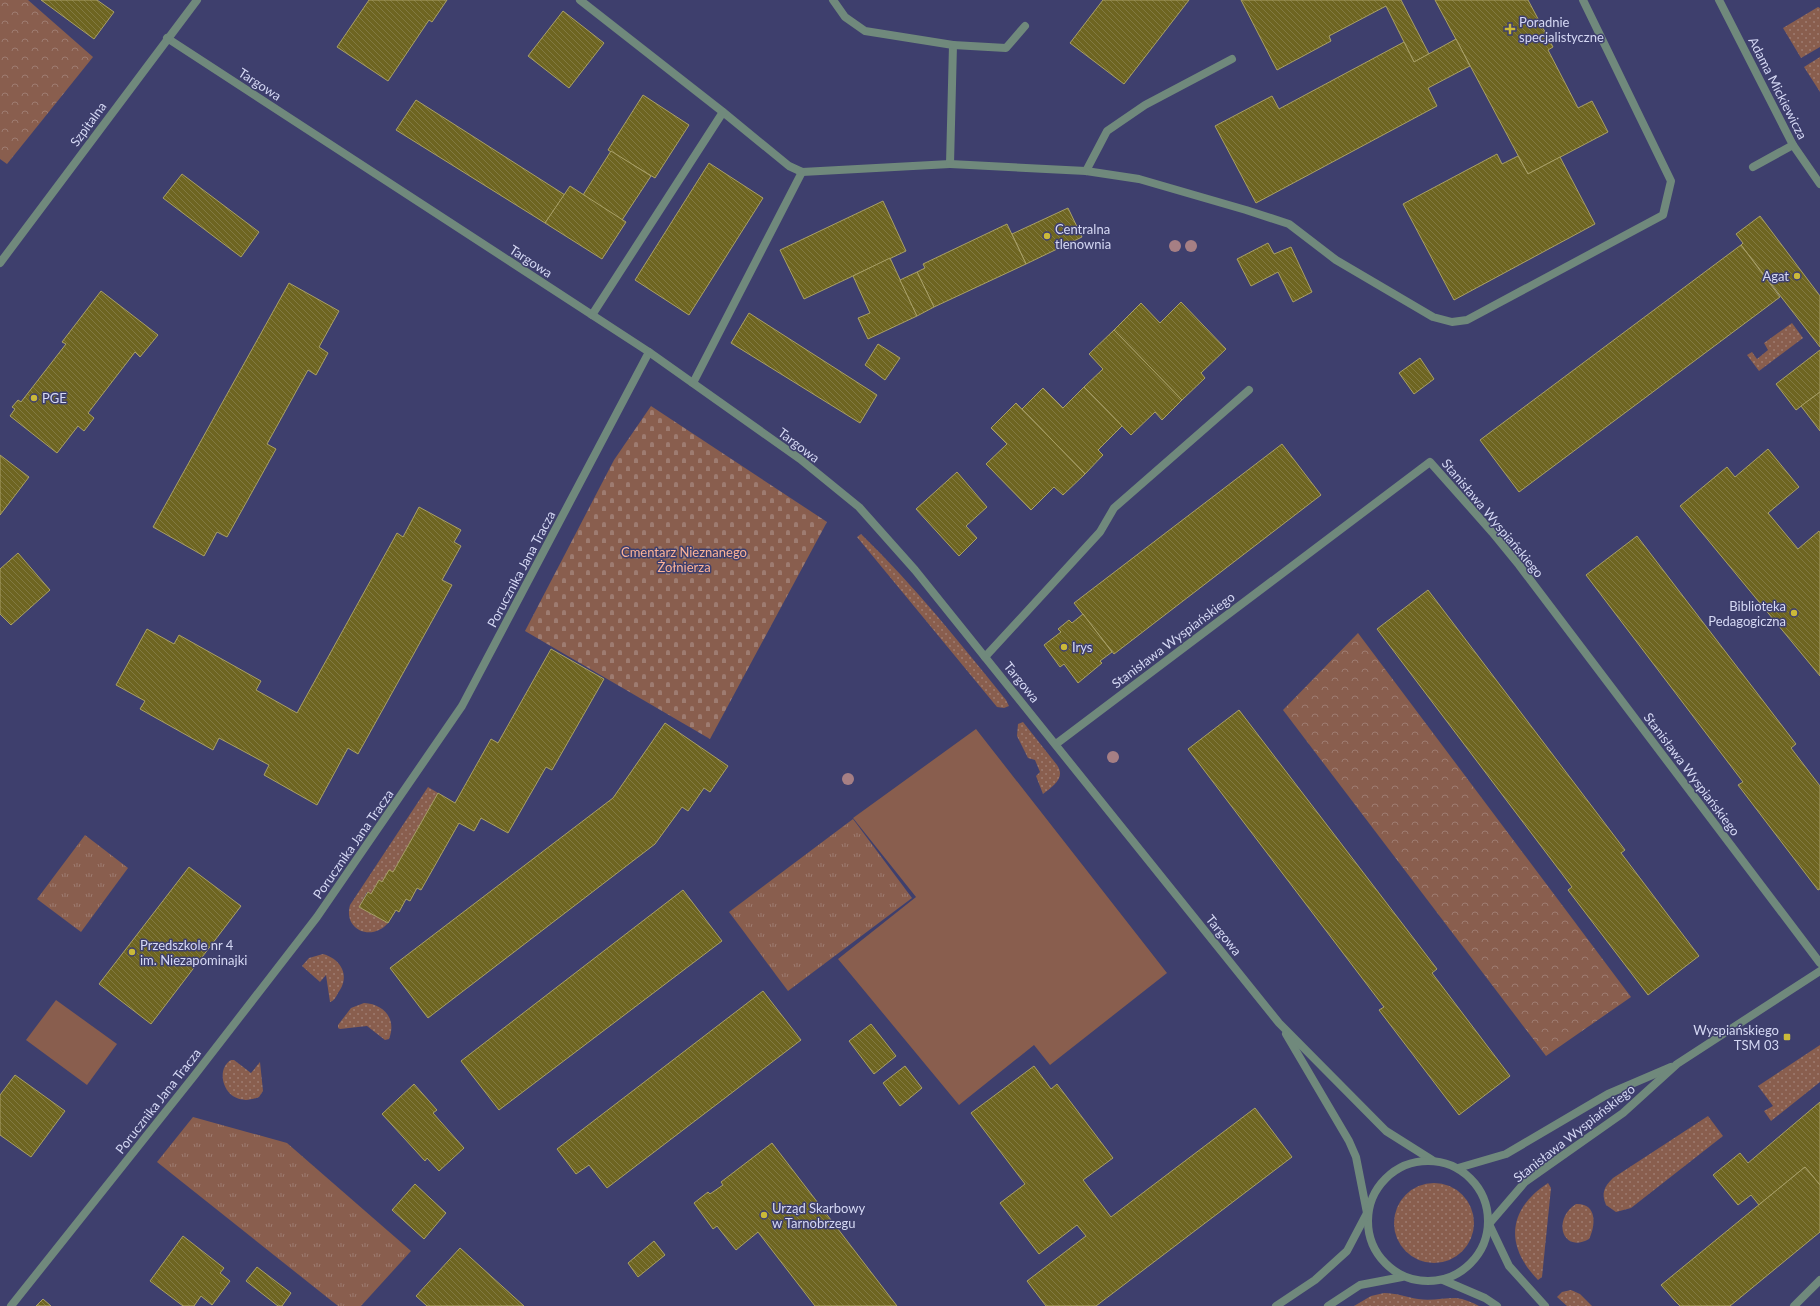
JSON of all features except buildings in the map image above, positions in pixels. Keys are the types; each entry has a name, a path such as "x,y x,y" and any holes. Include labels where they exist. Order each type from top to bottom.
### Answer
{"street":[{"name":"Szpitalna","path":"0,263 167,38 197,0"},
{"path":"580,0 723,112 789,166 802,172 950,164 1086,171 1139,179 1289,224 1336,260 1433,317 1452,322 1467,320 1663,215 1671,181 1583,0"},
{"path":"833,0 845,17 865,31 953,45 1006,48 1025,26"},
{"name":"Adama Mickiewicza","path":"1719,0 1793,145 1820,184"},
{"name":"Targowa","path":"167,38 649,352 800,459 858,507 915,570 986,657 1279,1023 1386,1131 1432,1160"},
{"path":"950,164 953,45"},
{"path":"1086,171 1107,131 1145,105 1232,59"},
{"path":"592,315 723,112"},
{"path":"1753,167 1793,145"},
{"path":"694,383 802,172"},
{"name":"Porucznika Jana Tracza","path":"11,1306 317,917 462,706 649,352"},
{"path":"986,657 1100,532 1114,508 1249,390"},
{"name":"Stanisława Wyspiańskiego","path":"1056,744 1430,462 1519,565 1820,963"},
{"name":"Stanisława Wyspiańskiego","path":"1458,1168 1506,1154 1608,1094 1677,1064 1820,971"},
{"name":"Targowa","path":"1279,1023 1349,1141 1356,1157 1367,1213"},
{"name":"Stanisława Wyspiańskiego","path":"1489,1224 1525,1182 1624,1113 1677,1064"},
{"path":"1276,1306 1315,1280 1347,1251 1367,1213 1378,1185 1394,1170 1411,1162 1432,1160 1458,1168 1480,1189 1486,1203 1489,1224 1509,1266 1545,1306"},
{"path":"1367,1213 1368,1234 1376,1254 1390,1269 1402,1277 1423,1282 1443,1280 1462,1271 1476,1257 1486,1239 1489,1224"},
{"path":"1328,1306 1360,1285 1402,1277"},
{"path":"1443,1280 1485,1298 1497,1306"},
{"path":"1794,1306 1820,1280"}],"green space":[{"path":"0,0 28,0 93,57 7,164 0,159"},
{"path":"1818,7 1820,8 1820,47 1801,58 1783,28"},
{"path":"1820,57 1820,92 1804,67"},
{"path":"1792,323 1803,338 1759,371 1747,355 1752,352 1757,359 1768,350 1764,343"},
{"name":"Cmentarz Nieznanego Żołnierza","path":"651,406 827,522 710,739 525,631 614,460"},
{"path":"861,534 900,573 971,657 1006,700 1009,706 1004,708 997,707 857,537"},
{"path":"1358,633 1631,997 1546,1056 1283,710"},
{"path":"1023,722 1057,765 1059,770 1060,774 1057,781 1043,794 1036,776 1040,772 1035,760 1028,758 1017,736 1018,724"},
{"path":"976,729 1167,973 1050,1065 1034,1045 959,1105 838,959 916,897 853,818"},
{"path":"428,787 438,793 393,872 382,882 379,880 371,894 367,892 359,907 388,923 381,929 374,932 360,930 355,927 351,921 349,914 350,905"},
{"path":"853,819 912,898 788,991 729,912"},
{"path":"85,835 128,868 81,932 37,899"},
{"path":"323,954 329,956 339,964 344,975 342,987 335,999 330,1002 326,975 320,982 302,966 309,958"},
{"path":"56,1000 117,1044 87,1085 26,1040"},
{"path":"364,1003 377,1006 387,1014 391,1025 389,1039 385,1040 367,1026 338,1028 338,1025 351,1008"},
{"path":"1820,1045 1820,1082 1771,1121 1764,1111 1773,1106 1758,1086"},
{"path":"231,1060 234,1060 251,1073 260,1062 263,1091 259,1097 247,1100 238,1099 230,1094 223,1080 223,1072 226,1065"},
{"path":"1708,1116 1723,1136 1631,1208 1616,1212 1606,1205 1604,1190 1613,1178"},
{"path":"193,1117 287,1143 411,1251 361,1306 338,1306 157,1162"},
{"path":"1434,1183 1449,1186 1462,1195 1471,1208 1474,1223 1471,1238 1462,1251 1449,1260 1434,1263 1419,1260 1406,1251 1397,1238 1394,1223 1397,1208 1406,1195 1419,1186"},
{"path":"1548,1183 1551,1188 1542,1277 1538,1280 1527,1267 1520,1254 1516,1241 1515,1229 1518,1217 1524,1205 1534,1194"},
{"path":"1576,1204 1588,1207 1593,1216 1594,1222 1589,1239 1580,1242 1572,1242 1563,1233 1562,1226 1564,1218 1569,1210"},
{"path":"1571,1290 1580,1294 1592,1306 1567,1306 1557,1297 1562,1292"},
{"path":"1384,1293 1423,1300 1456,1298 1479,1306 1354,1306 1371,1296"}],"place":[{"name":"Poradnie specjalistyczne","path":"1510,29"},
{"name":"Centralna tlenownia","path":"1047,236"},
{"name":"Agat","path":"1797,276"},
{"name":"PGE","path":"34,398"},
{"name":"Biblioteka Pedagogiczna","path":"1794,613"},
{"name":"Irys","path":"1064,647"},
{"name":"Przedszkole nr 4 im. Niezapominajki","path":"132,952"},
{"name":"Wyspiańskiego TSM 03","path":"1787,1037"},
{"name":"Urząd Skarbowy w Tarnobrzegu","path":"764,1215"}]}
